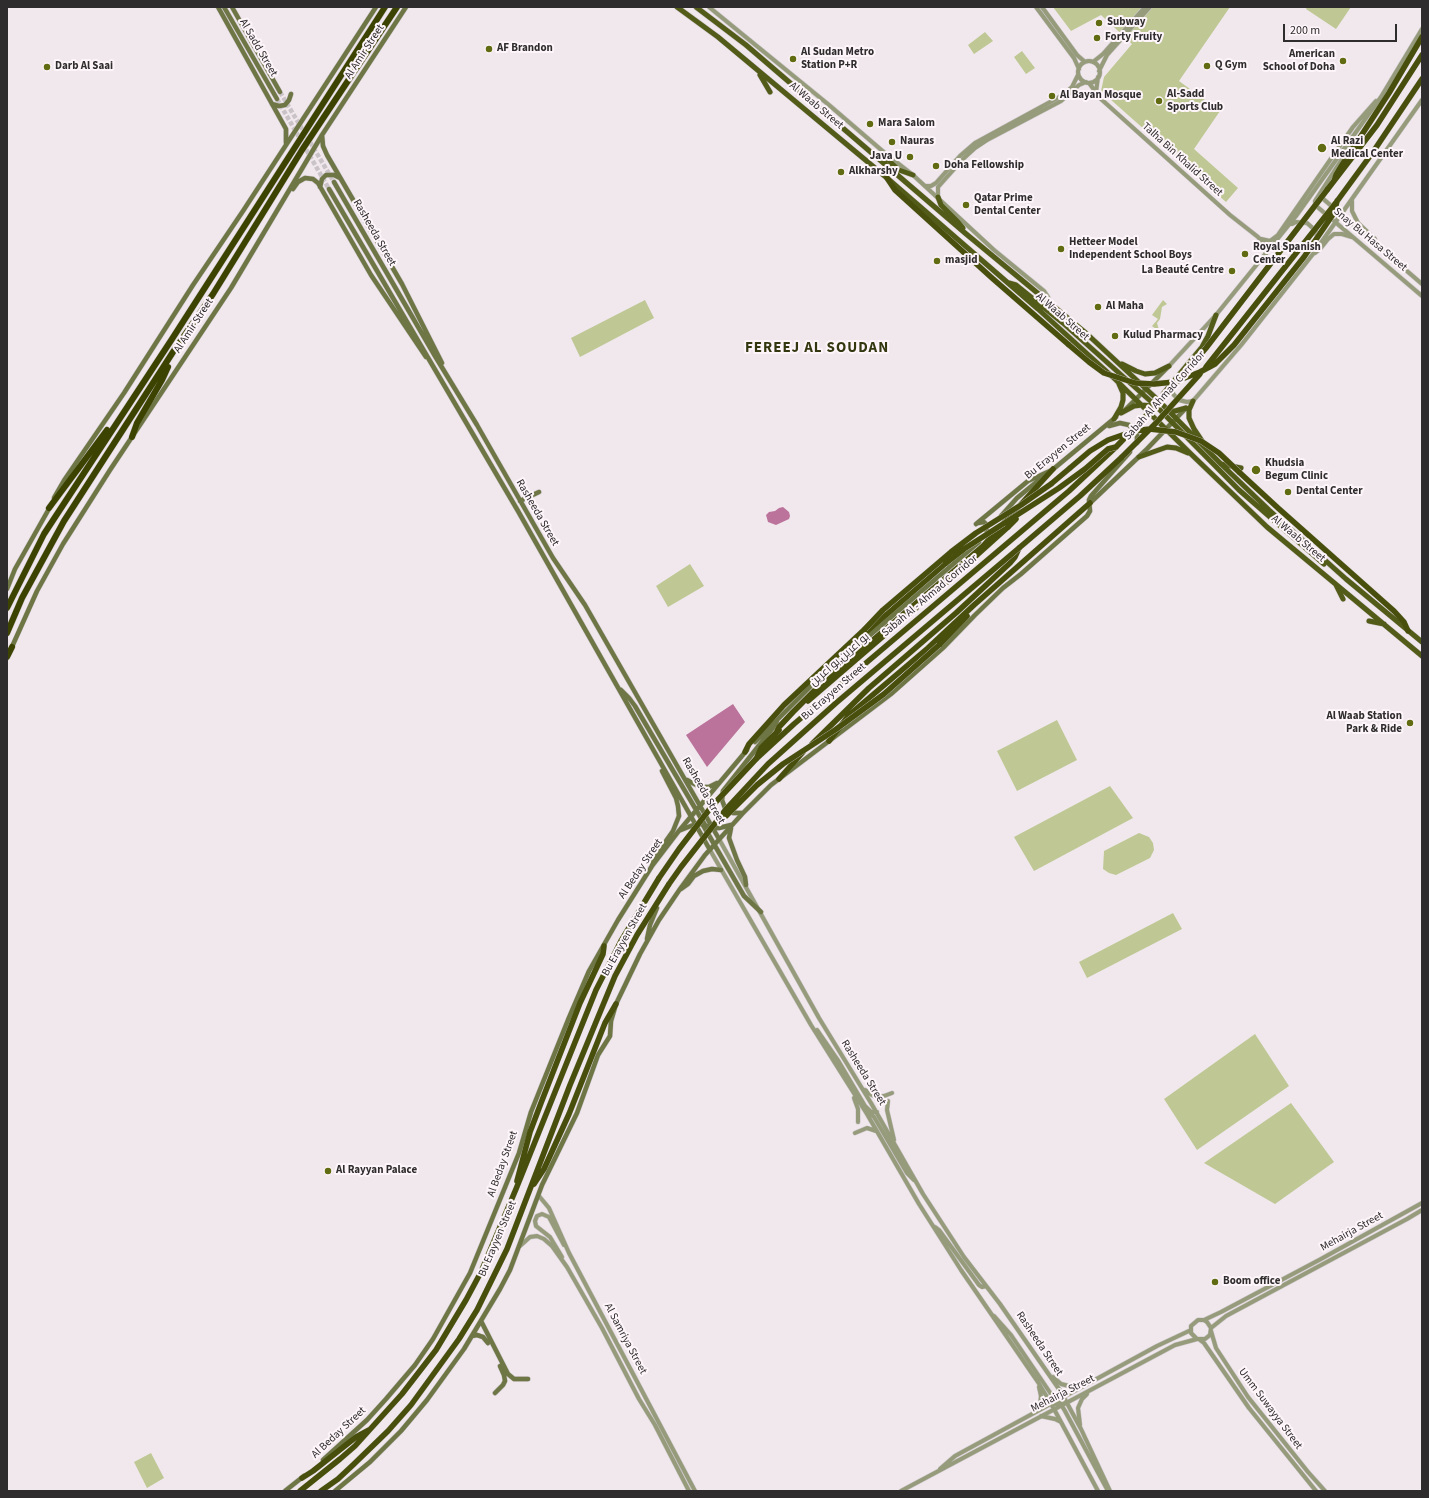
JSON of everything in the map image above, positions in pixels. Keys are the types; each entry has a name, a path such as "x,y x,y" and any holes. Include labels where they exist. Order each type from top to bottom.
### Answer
{"highway":[{"name":"Al Amir Street","path":"7,608 44,534 172,339 385,7"},
{"name":"Al Amir Street","path":"7,633 22,598 64,521 173,352 213,294 302,150 397,7"},
{"path":"1334,182 1342,165 1406,66 1422,37"},
{"name":"Sabah Al Ahmad Corridor","path":"1116,447 1166,395 1206,348 1377,125 1422,55"},
{"name":"Sabah Al Ahmad Corridor","path":"1080,496 1156,423 1216,356 1337,201 1382,140 1422,79"},
{"path":"887,178 895,190 975,263 1089,362 1104,373 1135,382 1154,384 1174,382 1200,372 1222,358 1239,339 1304,257 1334,213 1337,201"},
{"path":"132,437 137,424 162,380 173,352"},
{"path":"49,508 110,426 125,409"},
{"path":"745,752 749,744 784,705 865,629 883,610 951,552 1051,484 1086,454 1102,444 1127,433 1150,429 1176,432 1201,441 1219,453 1240,470 1283,513 1394,611 1404,622 1408,631"},
{"path":"844,649 851,645 964,549 1059,488 1108,449 1116,447"},
{"name":"Sabah Al - Ahmad Corridor","path":"756,759 794,724 1069,491 1116,447"},
{"path":"777,731 793,712 819,686 982,546 1053,469"},
{"name":"Bu Erayyen Street","path":"1008,527 1051,484"},
{"name":"Bu Erayyen Street","path":"321,1491 338,1479 365,1454 422,1392 459,1339 477,1310 507,1249 570,1085 615,976 637,935 680,866 718,818 768,764 825,713 1080,496"},
{"path":"829,741 849,716 1090,503"},
{"name":"بو اعرين,بو اعرين","path":"777,731 806,702 968,564 1008,527"},
{"path":"779,779 794,761 869,688 970,600 1012,560 1019,548"},
{"path":"718,818 726,816 740,801 778,768 835,730 884,694 939,645 987,594"},
{"path":"7,657 12,647"},
{"name":"Bu Erayyen Street","path":"300,1491 340,1459 372,1429 414,1380 446,1335 481,1272 587,1011 605,972 635,916 683,842 712,806 756,759 761,748 777,731"},
{"path":"516,1189 518,1172 532,1127 580,1003 603,954 604,946"},
{"path":"530,1189 544,1169 569,1114 605,1022 616,1004"},
{"path":"302,1478 356,1437 372,1429"},
{"path":"326,1491 338,1479"}],"main road":[{"path":"218,7 286,129 286,145"},
{"name":"Al Sadd Street","path":"224,7 277,98"},
{"name":"Al Sadd Street","path":"232,7 280,92"},
{"name":"Al Amir Street","path":"7,588 15,570 65,479 124,393 193,285 236,222 376,7"},
{"name":"Al Amir Street","path":"7,661 25,615 53,561 110,470 231,288 322,135 406,7"},
{"name":"Al Waab Street","path":"677,7 718,37 887,178 1116,380 1267,526 1422,656"},
{"name":"Al Waab Street","path":"696,7 746,45 965,233 1087,334 1146,389 1157,406"},
{"path":"699,7 705,14"},
{"path":"754,68 770,92"},
{"path":"271,103 279,106 285,105 291,94"},
{"path":"322,135 324,150 413,305 439,356 444,370"},
{"path":"879,158 888,160 899,170 914,175"},
{"path":"320,187 322,179 329,174 334,175 342,181"},
{"path":"282,202 302,179 313,179 320,187 381,289 422,353 431,361"},
{"name":"Rasheeda Street","path":"334,182 553,558 586,605 719,839"},
{"name":"Rasheeda Street","path":"329,189 518,511 710,850"},
{"path":"938,197 940,205 958,222 965,233"},
{"path":"1008,284 1016,285 1063,323 1141,394 1175,420 1178,427 1239,490 1327,566 1346,579"},
{"path":"1090,503 1091,496 1158,421 1160,416 1157,406 1172,383 1202,347 1216,315"},
{"path":"1114,359 1136,371 1145,374 1155,373 1169,366"},
{"name":"Sabah Al Ahmad Corridor","path":"1136,399 1169,366"},
{"path":"1114,419 1123,400 1122,390 1116,380"},
{"path":"1136,389 1141,387 1139,382"},
{"name":"Bu Erayyen Street","path":"700,805 718,782 778,717 822,676 959,559 987,533 1018,498 1102,430 1136,399"},
{"path":"1192,401 1189,410 1189,418 1194,429 1209,452"},
{"name":"Sabah Al Ahmad Corridor","path":"1166,429 1192,401"},
{"path":"1121,412 1134,406 1142,405 1157,406 1169,411 1186,408"},
{"path":"1090,503 1139,457 1166,429 1157,406"},
{"name":"Al Waab Street","path":"1169,411 1175,420 1269,510 1346,579 1422,642"},
{"path":"1102,430 1118,423 1126,424 1137,434 1138,439 1135,447"},
{"path":"1172,434 1172,428 1178,427"},
{"path":"1139,457 1167,447 1176,448 1191,454"},
{"path":"1228,465 1231,457"},
{"path":"1221,464 1240,470"},
{"path":"987,533 986,524 984,522 976,524 1028,481 1053,469"},
{"path":"520,501 538,492"},
{"name":"Bu Erayyen Street","path":"616,1004 646,942 680,889 714,844 732,824 763,792 891,694 925,665 998,593 1089,514 1090,503"},
{"path":"1334,583 1343,599"},
{"path":"1369,622 1385,624"},
{"path":"618,688 632,701 744,896 761,912"},
{"path":"743,813 733,813 725,808 722,800 723,791 772,729 778,717"},
{"path":"639,723 643,735 673,792 678,806 679,816 677,824 655,855 652,866"},
{"path":"685,778 700,787 709,787 718,782"},
{"path":"695,810 700,805"},
{"path":"646,942 650,925 659,903 703,837 705,826 700,805"},
{"name":"Al Beday Street","path":"285,1491 302,1478 367,1420 415,1365 452,1307 470,1273 511,1172 531,1112 589,972 618,920 652,866 695,810"},
{"path":"678,832 695,824 701,823 705,826 714,828 722,828 732,824"},
{"path":"732,824 729,838 745,877 746,885"},
{"path":"680,889 685,886 694,876 703,871 712,869 721,870"},
{"path":"335,1491 370,1462 405,1426 427,1400 449,1372 500,1289 510,1270 542,1185 577,1113 598,1055 610,1036 611,1021 616,1004"},
{"path":"481,1321 508,1374 514,1379 528,1379"},
{"path":"472,1336 477,1335 485,1338 503,1371 505,1378 504,1383 495,1393"}],"street":[{"name":"Al Waab Street","path":"709,7 829,105 886,154 914,175 994,250 1044,291 1049,302"},
{"path":"1036,7 1074,58 1079,69"},
{"path":"1042,7 1077,55 1086,62"},
{"path":"926,186 931,186 936,183 960,156 975,143 1063,95 1072,87 1078,75 1080,66 1086,62 1093,62 1103,54 1145,7"},
{"path":"938,197 938,187 974,148 1061,101 1078,86 1094,81 1107,55 1150,7"},
{"name":"Sabah Al Ahmad Corridor","path":"1169,366 1216,315 1291,224 1381,97 1422,29"},
{"path":"1093,62 1097,66 1099,73 1096,93"},
{"path":"1078,75 1081,80 1087,82"},
{"name":"Talha Bin Khalid Street","path":"1087,82 1101,99 1177,168 1230,215 1258,237 1265,245 1266,254"},
{"name":"Sabah Al Ahmad Corridor","path":"1258,237 1268,241 1274,239 1353,127 1381,97"},
{"name":"Sabah Al Ahmad Corridor","path":"1192,401 1242,344 1313,254 1422,100"},
{"path":"1319,195 1353,142 1358,130"},
{"name":"Snay Bu Hasa Street","path":"1313,193 1319,195 1422,284"},
{"name":"Snay Bu Hasa Street","path":"1319,195 1315,201 1315,205 1422,296"},
{"path":"1352,198 1351,208 1358,223 1386,249 1390,255"},
{"path":"1291,224 1296,222 1307,223 1316,231 1317,237 1313,254"},
{"path":"1313,254 1318,251 1334,234 1342,234 1356,239"},
{"path":"1172,383 1172,392 1177,398 1184,402 1192,401"},
{"name":"Rasheeda Street","path":"719,839 819,1018 877,1112 942,1225 1043,1365 1063,1396 1081,1429"},
{"name":"Rasheeda Street","path":"710,850 811,1025 867,1114 933,1226 1051,1403 1098,1491"},
{"path":"811,1025 827,1043 867,1108 873,1112 877,1112"},
{"path":"837,1065 857,1104 858,1122"},
{"path":"861,1086 875,1096 884,1096 892,1093"},
{"path":"888,1102 887,1110 896,1146"},
{"path":"867,1114 871,1114 874,1117 907,1174 915,1180"},
{"path":"855,1133 869,1128 876,1131"},
{"name":"Al Samriya Street","path":"539,1196 550,1210 566,1248 695,1491"},
{"name":"Mehairja Street","path":"1204,1320 1371,1232 1422,1203"},
{"name":"Mehairja Street","path":"1211,1330 1226,1316 1422,1210"},
{"path":"566,1248 560,1240 549,1217 542,1214 537,1216 535,1221 536,1226 552,1240 567,1268"},
{"path":"933,1226 939,1230 978,1285 982,1287 986,1286"},
{"path":"1371,1232 1374,1236"},
{"name":"Al Samriya Street","path":"519,1247 530,1237 537,1236 544,1239 552,1246 567,1268 602,1328 688,1489"},
{"path":"990,1312 1000,1321 1011,1335 1056,1400 1067,1403"},
{"path":"1201,1319 1207,1322 1211,1330 1208,1337 1198,1339 1193,1335 1191,1326 1195,1321 1201,1319"},
{"name":"Mehairja Street","path":"940,1470 955,1456 1156,1346 1191,1330"},
{"name":"Umm Suwayya Street","path":"1211,1330 1216,1348 1248,1397 1325,1491"},
{"name":"Mehairja Street","path":"901,1491 1175,1345 1198,1339"},
{"name":"Umm Suwayya Street","path":"1198,1339 1204,1343 1249,1408 1316,1491"},
{"path":"1043,1365 1061,1384 1069,1386 1091,1382"},
{"path":"1036,1411 1040,1406 1041,1396 1038,1382"},
{"path":"1090,1391 1082,1399 1078,1408 1081,1429 1109,1491"},
{"path":"1051,1403 1062,1406 1109,1491"},
{"path":"1040,1416 1055,1419 1064,1426"},
{"path":"688,1489 691,1484"}],"green space":[{"name":"Al-Sadd Sports Club","path":"1053,7 1230,7 1179,81 1220,111 1194,149 1238,188 1226,202 1101,91 1104,77 1132,44 1101,15 1071,31"},
{"path":"1307,7 1351,7 1336,29 1306,9"},
{"path":"985,32 993,41 974,54 968,45"},
{"path":"1022,51 1035,68 1026,74 1014,57"},
{"path":"645,300 654,318 580,357 571,338"},
{"path":"1163,300 1167,304 1162,307 1160,319 1157,323 1159,330 1165,331 1165,335 1152,326 1158,319 1152,315"},
{"path":"690,564 704,586 668,607 656,586"},
{"path":"1057,720 1077,760 1017,791 997,751"},
{"path":"1110,786 1133,818 1034,871 1014,837"},
{"path":"1139,833 1149,837 1153,843 1154,850 1150,858 1116,875 1103,869 1104,851"},
{"path":"1173,913 1182,929 1087,978 1079,962"},
{"path":"1255,1034 1289,1086 1197,1150 1164,1099"},
{"path":"1291,1103 1334,1162 1275,1204 1204,1163"},
{"path":"151,1453 164,1478 147,1488 134,1462"}],"shaded area":[{"path":"783,507 789,512 789,519 776,525 768,522 766,515 769,512"},
{"path":"733,704 745,722 707,767 686,735"}],"tunnel":[{"path":"280,92 334,182"},
{"path":"277,99 329,189"}],"place":[{"name":"Subway","path":"1099,23"},
{"name":"Forty Fruity","path":"1097,38"},
{"name":"AF Brandon","path":"489,49"},
{"name":"Al Sudan Metro Station P+R","path":"793,59"},
{"name":"American School of Doha","path":"1343,61"},
{"name":"Q Gym","path":"1207,66"},
{"name":"Darb Al Saai","path":"47,67"},
{"name":"Al Bayan Mosque","path":"1052,96"},
{"name":"Al-Sadd Sports Club","path":"1159,101"},
{"name":"Mara Salom","path":"870,124"},
{"name":"Nauras","path":"892,142"},
{"name":"Al Razi Medical Center","path":"1322,148"},
{"name":"Java U","path":"910,157"},
{"name":"Doha Fellowship","path":"936,166"},
{"name":"Alkharshy","path":"841,172"},
{"name":"Qatar Prime Dental Center","path":"966,205"},
{"name":"Hetteer Model Independent School Boys","path":"1061,249"},
{"name":"Royal Spanish Center","path":"1245,254"},
{"name":"masjid","path":"937,261"},
{"name":"La Beauté Centre","path":"1232,271"},
{"name":"Al Maha","path":"1098,307"},
{"name":"Kulud Pharmacy","path":"1115,336"},
{"name":"Khudsia Begum Clinic","path":"1256,470"},
{"name":"Dental Center","path":"1288,492"},
{"name":"Al Waab Station Park & Ride","path":"1410,723"},
{"name":"Al Rayyan Palace","path":"328,1171"},
{"name":"Boom office","path":"1215,1282"}],"district":[{"name":"FEREEJ AL SOUDAN","path":"817,349"}]}
